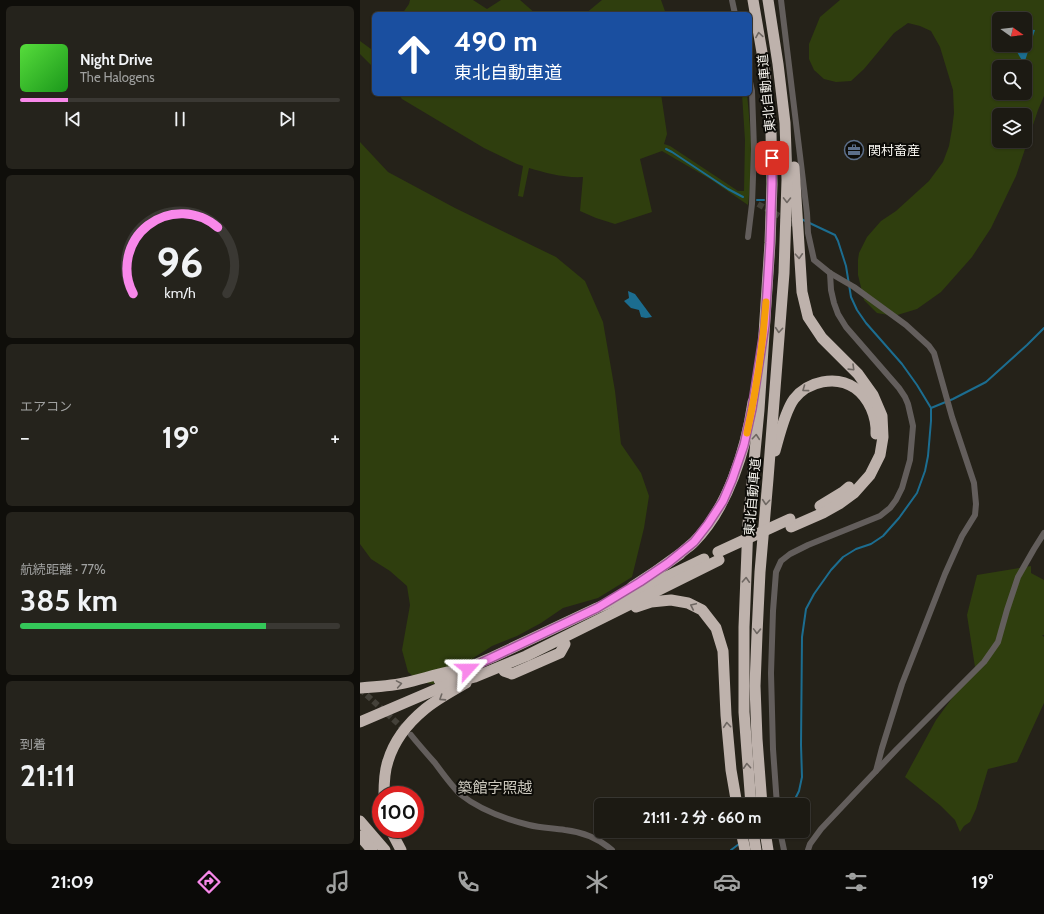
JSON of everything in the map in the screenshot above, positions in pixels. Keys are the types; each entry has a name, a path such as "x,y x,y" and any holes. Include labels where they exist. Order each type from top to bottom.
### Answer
{"highway":[{"name":"東北自動車道","path":"750,798 744,712 744,627 748,524 759,410 765,325 772,184 771,139 764,64 753,0"},
{"name":"東北自動車道","path":"761,798 755,686 760,572 787,218 785,124 778,64 768,0"},
{"path":"778,64 794,170 801,285 808,317 822,338 858,374 873,395 882,416 883,437 880,455 870,475 854,493 823,513 790,523"},
{"path":"597,608 668,563 694,542 723,501 744,445 752,409 765,325"},
{"path":"384,786 387,762 397,741 408,725 425,709 475,673 483,662 597,608 719,556 790,523 825,504 843,492 858,479 867,467 874,448 876,429 872,412 862,394 855,388 845,383 833,381 822,381 812,384 802,391 793,400 785,417 768,479"},
{"path":"499,670 575,632 719,556"},
{"path":"605,616 651,602 671,600 688,603 702,610 716,628 723,651 726,723 736,798"},
{"path":"360,714 439,680 499,670 565,644 575,632"},
{"path":"360,688 398,684 436,675 475,673"},
{"path":"360,722 475,673"},
{"path":"360,821 385,850"},
{"path":"360,836 372,850"},
{"path":"395,838 401,850"},
{"path":"743,838 745,850"},
{"path":"754,838 756,850"},
{"path":"767,838 768,850"}],"street":[{"path":"732,0 735,12"},
{"path":"781,0 808,230 814,260 830,273 854,287 906,325 929,346 934,353 944,393 974,483 976,504 975,514 962,536 945,574 902,684 876,771"},
{"path":"748,237 755,204 752,91"},
{"path":"800,227 808,230"},
{"path":"776,798 773,749 771,673 776,572 781,561 790,554 808,545 880,516 890,508 902,488 912,448 912,416 904,396 895,383 846,327 838,314 831,290 830,273"},
{"path":"808,850 810,844 821,829 984,662 998,642 1006,610 1018,577 1044,533"},
{"path":"411,735 460,793 475,804 513,821 531,826 583,834 606,845 612,850"},
{"path":"781,838 784,850"}],"green space":[{"path":"410,0 473,0 487,9 501,0 520,0 534,12 403,12"},
{"path":"602,0 661,0 665,12 587,12"},
{"path":"840,0 1044,0 1044,96 1032,128 1032,108 992,108 992,148 1025,148 1016,176 991,228 972,257 941,292 917,309 894,316 877,313 864,300 858,275 858,260 859,253 867,237 881,221 896,211 929,181 943,162 949,146 954,113 953,90 940,47 931,31 908,23 894,33 864,69 851,81 836,82 824,79 814,70 809,59 809,44 820,17"},
{"path":"360,41 372,50 372,66 360,54"},
{"path":"400,96 661,96 667,134 664,144 670,146 738,191 744,191 745,140 742,96 747,96 751,155 748,205 710,179 662,151 640,159 652,212 615,224 580,211 583,177 562,176 529,168 523,197 518,196 523,166 484,148 402,99"},
{"path":"360,142 388,172 455,208 556,257 585,281 603,322 615,391 621,444 641,473 649,496 644,528 632,577 598,598 563,608 541,623 517,636 492,646 475,657 449,678 433,684 420,682 408,672 402,650 410,605 407,586 390,571 371,559 360,544"},
{"path":"1031,566 1031,573 1044,580 1044,635 1042,635 1044,637 1044,703 1017,762 988,769 976,809 970,822 964,826 960,832 955,820 941,806 905,777 936,720 975,667 967,615 977,575"}],"water":[{"path":"1032,30 1035,30 1032,39"},
{"path":"1017,52 1028,52 1025,60 1022,60"},
{"path":"628,291 635,294 652,317 641,317 639,310 631,308 624,301 629,298"}],"waterway":[{"path":"666,149 743,197"},
{"path":"757,200 764,200"},
{"path":"796,798 799,791 802,777 802,637 806,609 814,594 831,570 843,557 856,549 871,544 883,536 899,518 917,493 925,471 928,456 931,421 931,408 917,385 902,364 866,323 857,310 851,297 846,266 835,235 801,219"},
{"path":"931,408 953,399 986,382 1044,328"},
{"path":"731,850 739,844"}],"tunnel":[{"path":"758,204 799,227"},
{"path":"360,689 406,731"}],"slow traffic":[{"path":"747,433 765,325 766,302"}],"place":[{"name":"関村畜産","path":"854,150"}],"district":[{"name":"築館字照越","path":"495,788"}],"route":[{"path":"468,669 597,608 622,594 668,563 694,542 723,501 744,445 752,409 765,325 770,243 772,158"}]}
